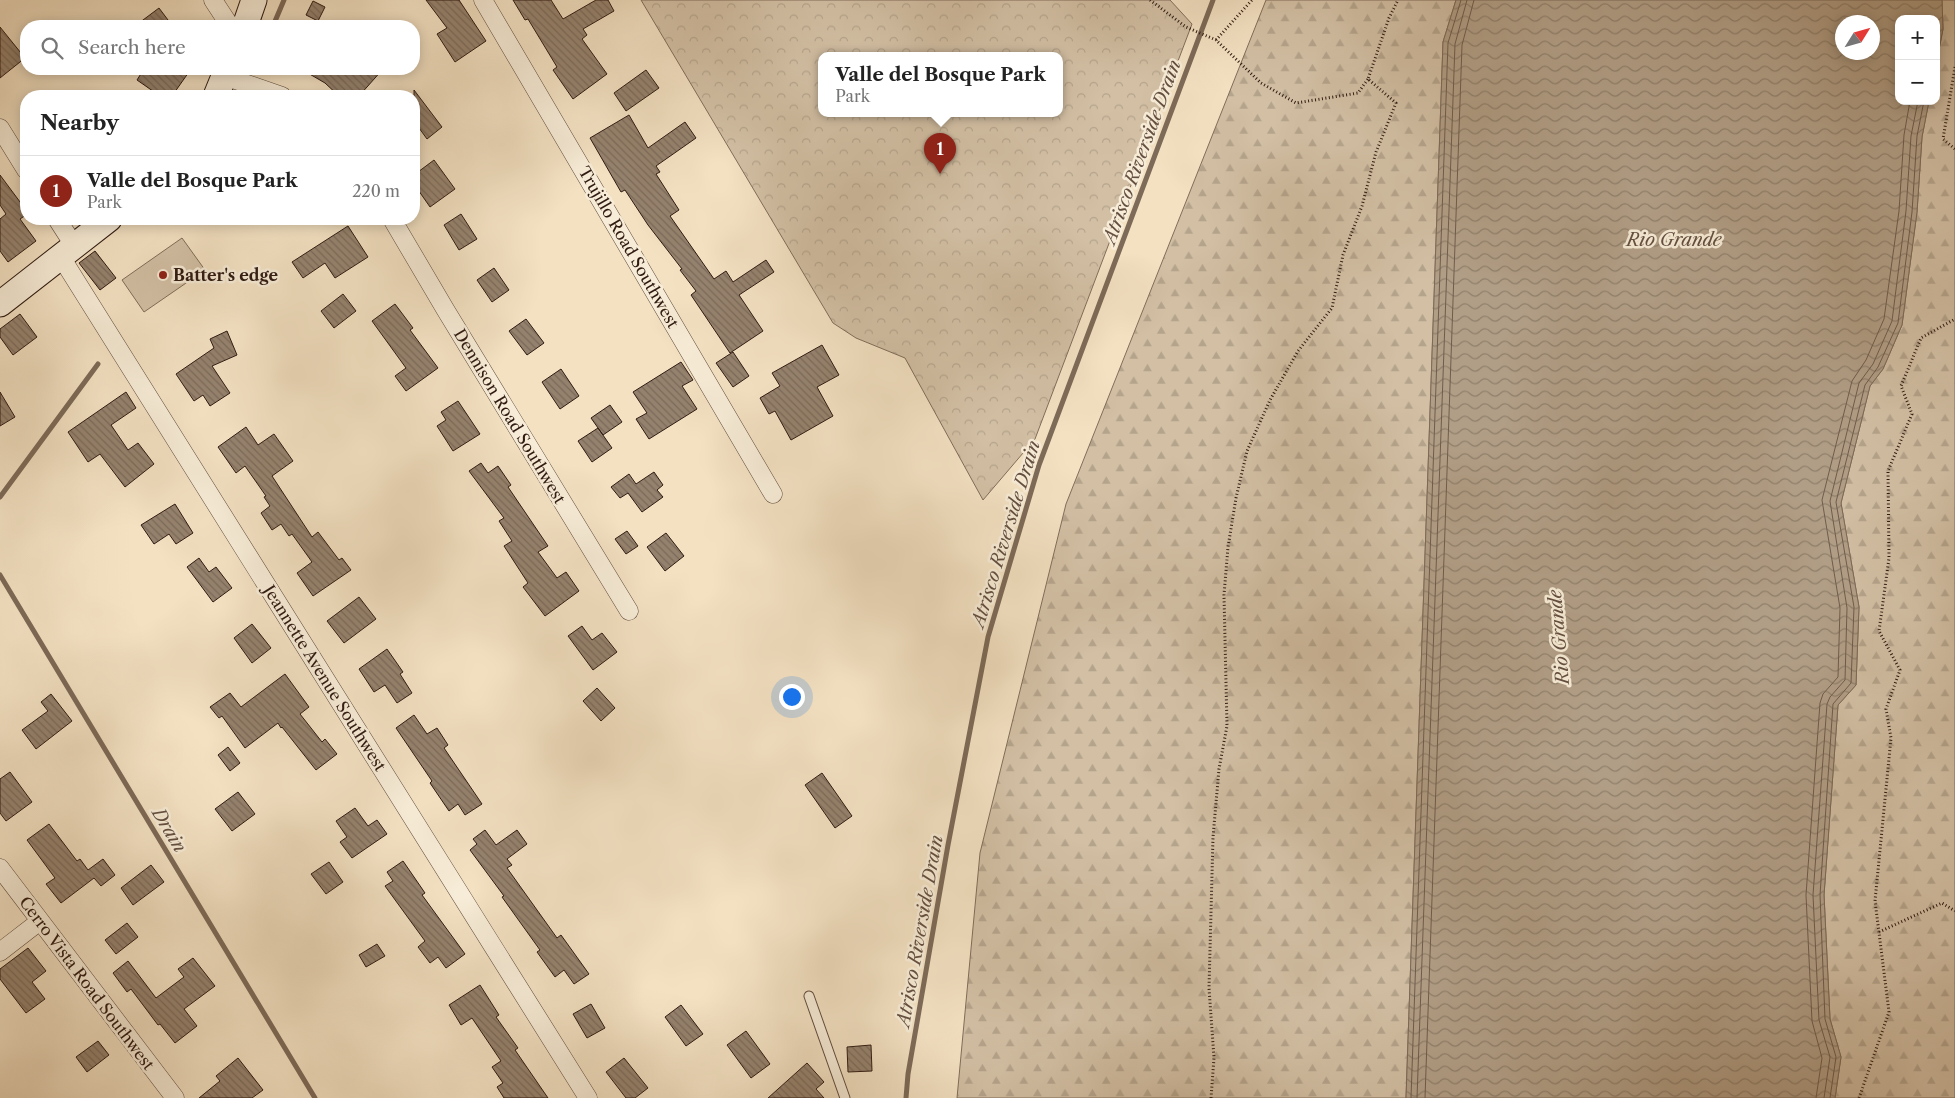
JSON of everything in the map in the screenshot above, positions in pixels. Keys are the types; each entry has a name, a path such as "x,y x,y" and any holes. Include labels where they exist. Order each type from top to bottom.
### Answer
{"street":[{"path":"213,0 226,20"},
{"path":"247,20 254,0"},
{"name":"Trujillo Road Southwest","path":"483,0 774,494"},
{"path":"222,80 260,90"},
{"path":"0,128 20,160"},
{"name":"Jeannette Avenue Southwest","path":"59,225 68,252 588,1098"},
{"path":"0,304 102,225"},
{"name":"Dennison Road Southwest","path":"395,225 444,309 629,611"},
{"name":"Cerro Vista Road Southwest","path":"0,868 175,1098"},
{"path":"0,952 40,921"}],"lane":[{"path":"809,996 845,1098"}],"path":[{"path":"1150,0 1186,27 1216,40 1261,83 1296,103 1358,93 1368,79 1389,18 1398,0"},
{"path":"1216,40 1252,0"},
{"path":"1955,67 1943,139 1955,149"},
{"path":"1211,1098 1214,1058 1209,988 1213,837 1219,769 1227,726 1224,595 1228,547 1236,498 1248,451 1270,400 1298,351 1332,308 1343,254 1362,206 1376,152 1396,103 1368,79"},
{"path":"1858,1098 1889,1012 1874,901 1891,738 1886,709 1900,670 1879,631 1889,558 1888,471 1912,414 1901,386 1920,338 1955,319"},
{"path":"1879,932 1942,903 1955,911"}],"green space":[{"path":"641,0 1170,0 1192,24 1035,439 983,500 905,358 856,338 833,323"},
{"path":"1266,0 1456,0 1443,42 1406,1098 957,1098 980,853 1066,504"},
{"path":"1942,0 1955,0 1955,1098 1835,1098 1841,1057 1830,1019 1824,895 1838,705 1856,685 1859,607 1841,503 1870,386 1883,369 1902,325 1917,212 1922,137 1928,105 1940,105 1940,44 1943,29"},
{"name":"Batter's edge","path":"182,238 205,270 144,312 122,280"}],"water":[{"name":"Rio Grande","path":"1456,0 1942,0 1943,29 1940,44 1940,15 1895,15 1895,105 1928,105 1922,137 1917,212 1902,325 1883,369 1870,386 1841,503 1859,607 1856,685 1838,705 1824,895 1830,1019 1841,1057 1835,1098 1406,1098 1443,42"}],"building":[{"path":"426,0 459,0 486,41 455,62 437,34 447,28"},
{"path":"513,0 551,0 563,19 596,0 608,0 614,11 583,29 587,35 582,39 607,74 573,99 553,70 557,67 528,19 525,20"},
{"path":"313,1 325,7 318,20 306,15"},
{"path":"159,8 168,20 143,20"},
{"path":"0,27 20,52 20,62 0,78"},
{"path":"646,70 659,88 626,111 614,93"},
{"path":"140,75 187,75 176,90 151,90 137,80"},
{"path":"311,75 378,75 364,90 333,90"},
{"path":"420,98 442,127 427,139 420,129"},
{"path":"629,115 648,148 685,122 696,138 656,166 660,172 656,174 679,210 670,216 714,279 726,271 733,282 766,260 774,272 739,295 763,331 730,353 691,295 696,291 680,270 682,269 648,225 625,190 621,192 590,138"},
{"path":"434,160 455,189 430,207 420,193 420,170"},
{"path":"0,175 20,202 20,225 24,225 36,241 8,262 0,251 0,219 6,214 0,205"},
{"path":"461,214 477,239 459,250 444,225"},
{"path":"348,226 368,257 335,278 325,263 303,278 292,262"},
{"path":"95,251 116,278 100,290 79,263"},
{"path":"494,268 509,290 492,302 477,280"},
{"path":"343,294 356,311 334,328 321,311"},
{"path":"395,304 413,328 410,330 438,368 406,391 395,376 406,368 372,321"},
{"path":"20,314 37,337 13,355 0,337 0,329"},
{"path":"526,319 544,343 527,355 509,331"},
{"path":"227,331 237,355 212,366 230,393 210,406 203,395 194,401 176,374 214,348 210,339"},
{"path":"822,345 839,375 817,387 833,416 791,440 775,411 769,414 760,398 780,386 772,373"},
{"path":"733,352 749,376 733,387 716,363"},
{"path":"681,362 693,380 682,386 697,409 649,439 636,419 647,413 633,392"},
{"path":"561,369 579,396 560,409 542,382"},
{"path":"0,392 15,417 0,426"},
{"path":"126,392 136,408 111,425 128,450 138,443 154,464 125,487 100,454 88,462 68,432"},
{"path":"458,401 480,434 453,451 437,426 446,420 441,412"},
{"path":"610,405 622,422 603,435 591,418"},
{"path":"246,427 258,445 274,434 293,461 272,476 312,537 318,532 339,560 342,558 351,570 313,596 297,573 312,562 292,534 289,536 281,524 272,530 261,513 270,506 264,497 266,496 245,466 236,473 218,447"},
{"path":"598,428 612,448 592,462 578,441"},
{"path":"481,463 488,473 498,466 511,485 508,487 548,546 538,552 557,578 566,572 579,591 545,616 523,587 528,583 504,546 512,541 499,521 504,518 469,471"},
{"path":"654,472 663,485 657,490 663,497 642,512 628,493 620,498 611,487 629,474 636,484"},
{"path":"175,504 193,533 176,544 169,534 154,544 141,525"},
{"path":"627,531 638,546 626,554 615,539"},
{"path":"666,533 684,556 665,571 647,547"},
{"path":"199,558 209,572 216,567 232,588 213,602 187,567"},
{"path":"359,597 376,619 344,643 327,621"},
{"path":"252,624 271,648 252,663 234,638"},
{"path":"582,626 592,640 602,633 617,652 593,670 568,636"},
{"path":"387,649 403,672 400,674 412,693 397,703 385,685 374,692 359,669"},
{"path":"285,674 309,707 300,714 322,742 325,739 337,754 316,770 278,723 245,748 222,716 219,718 210,707 230,693 241,707"},
{"path":"597,688 615,708 601,721 583,701"},
{"path":"51,694 72,721 36,749 22,730 48,711 41,702"},
{"path":"414,715 427,734 437,728 448,745 444,748 482,804 465,815 458,804 449,811 430,783 432,781 396,728"},
{"path":"228,747 240,763 230,771 218,755"},
{"path":"10,772 32,802 6,821 0,813 0,779"},
{"path":"822,773 852,816 835,828 805,785"},
{"path":"238,792 255,814 232,831 215,809"},
{"path":"355,808 368,826 377,820 387,834 352,858 340,842 347,837 336,821"},
{"path":"49,824 77,861 80,859 88,870 103,859 115,875 101,886 94,878 61,903 46,884 55,878 27,840"},
{"path":"485,830 496,845 517,830 527,844 507,859 512,865 507,868 557,938 561,935 589,974 574,984 564,970 555,977 537,952 540,950 502,897 504,896 470,850 477,844 473,839"},
{"path":"403,861 425,893 422,895 465,954 446,968 438,957 430,963 418,947 425,941 385,886 393,881 387,872"},
{"path":"329,862 343,882 326,894 311,874"},
{"path":"151,865 164,882 133,905 121,888"},
{"path":"127,923 138,937 116,954 105,940"},
{"path":"377,944 385,956 366,967 359,955"},
{"path":"28,948 46,971 32,982 45,999 26,1013 0,979 0,969"},
{"path":"193,958 215,986 184,1009 197,1026 175,1043 160,1024 158,1025 131,989 127,992 113,973 128,961 156,998 184,977 178,969"},
{"path":"480,985 499,1015 496,1017 518,1048 515,1050 548,1098 504,1098 497,1087 503,1083 492,1067 501,1061 472,1018 461,1025 449,1005"},
{"path":"591,1004 605,1028 587,1038 573,1014"},
{"path":"681,1005 703,1034 686,1046 665,1017"},
{"path":"746,1031 770,1064 751,1078 727,1045"},
{"path":"98,1041 109,1055 87,1072 76,1057"},
{"path":"871,1045 872,1071 848,1072 847,1047"},
{"path":"238,1058 263,1090 252,1098 199,1098 220,1081 216,1076"},
{"path":"624,1058 648,1088 635,1098 626,1098 606,1072"},
{"path":"807,1063 824,1082 816,1089 824,1098 768,1098"}],"waterway":[{"path":"276,20 284,0"},
{"name":"Atrisco Riverside Drain","path":"906,1098 908,1074 948,845 988,637 1039,465 1213,0"},
{"path":"0,497 98,364"},
{"name":"Drain","path":"0,575 315,1098"}],"place":[{"name":"Valle del Bosque Park","path":"940,174"},
{"name":"Batter's edge","path":"163,275"}]}
